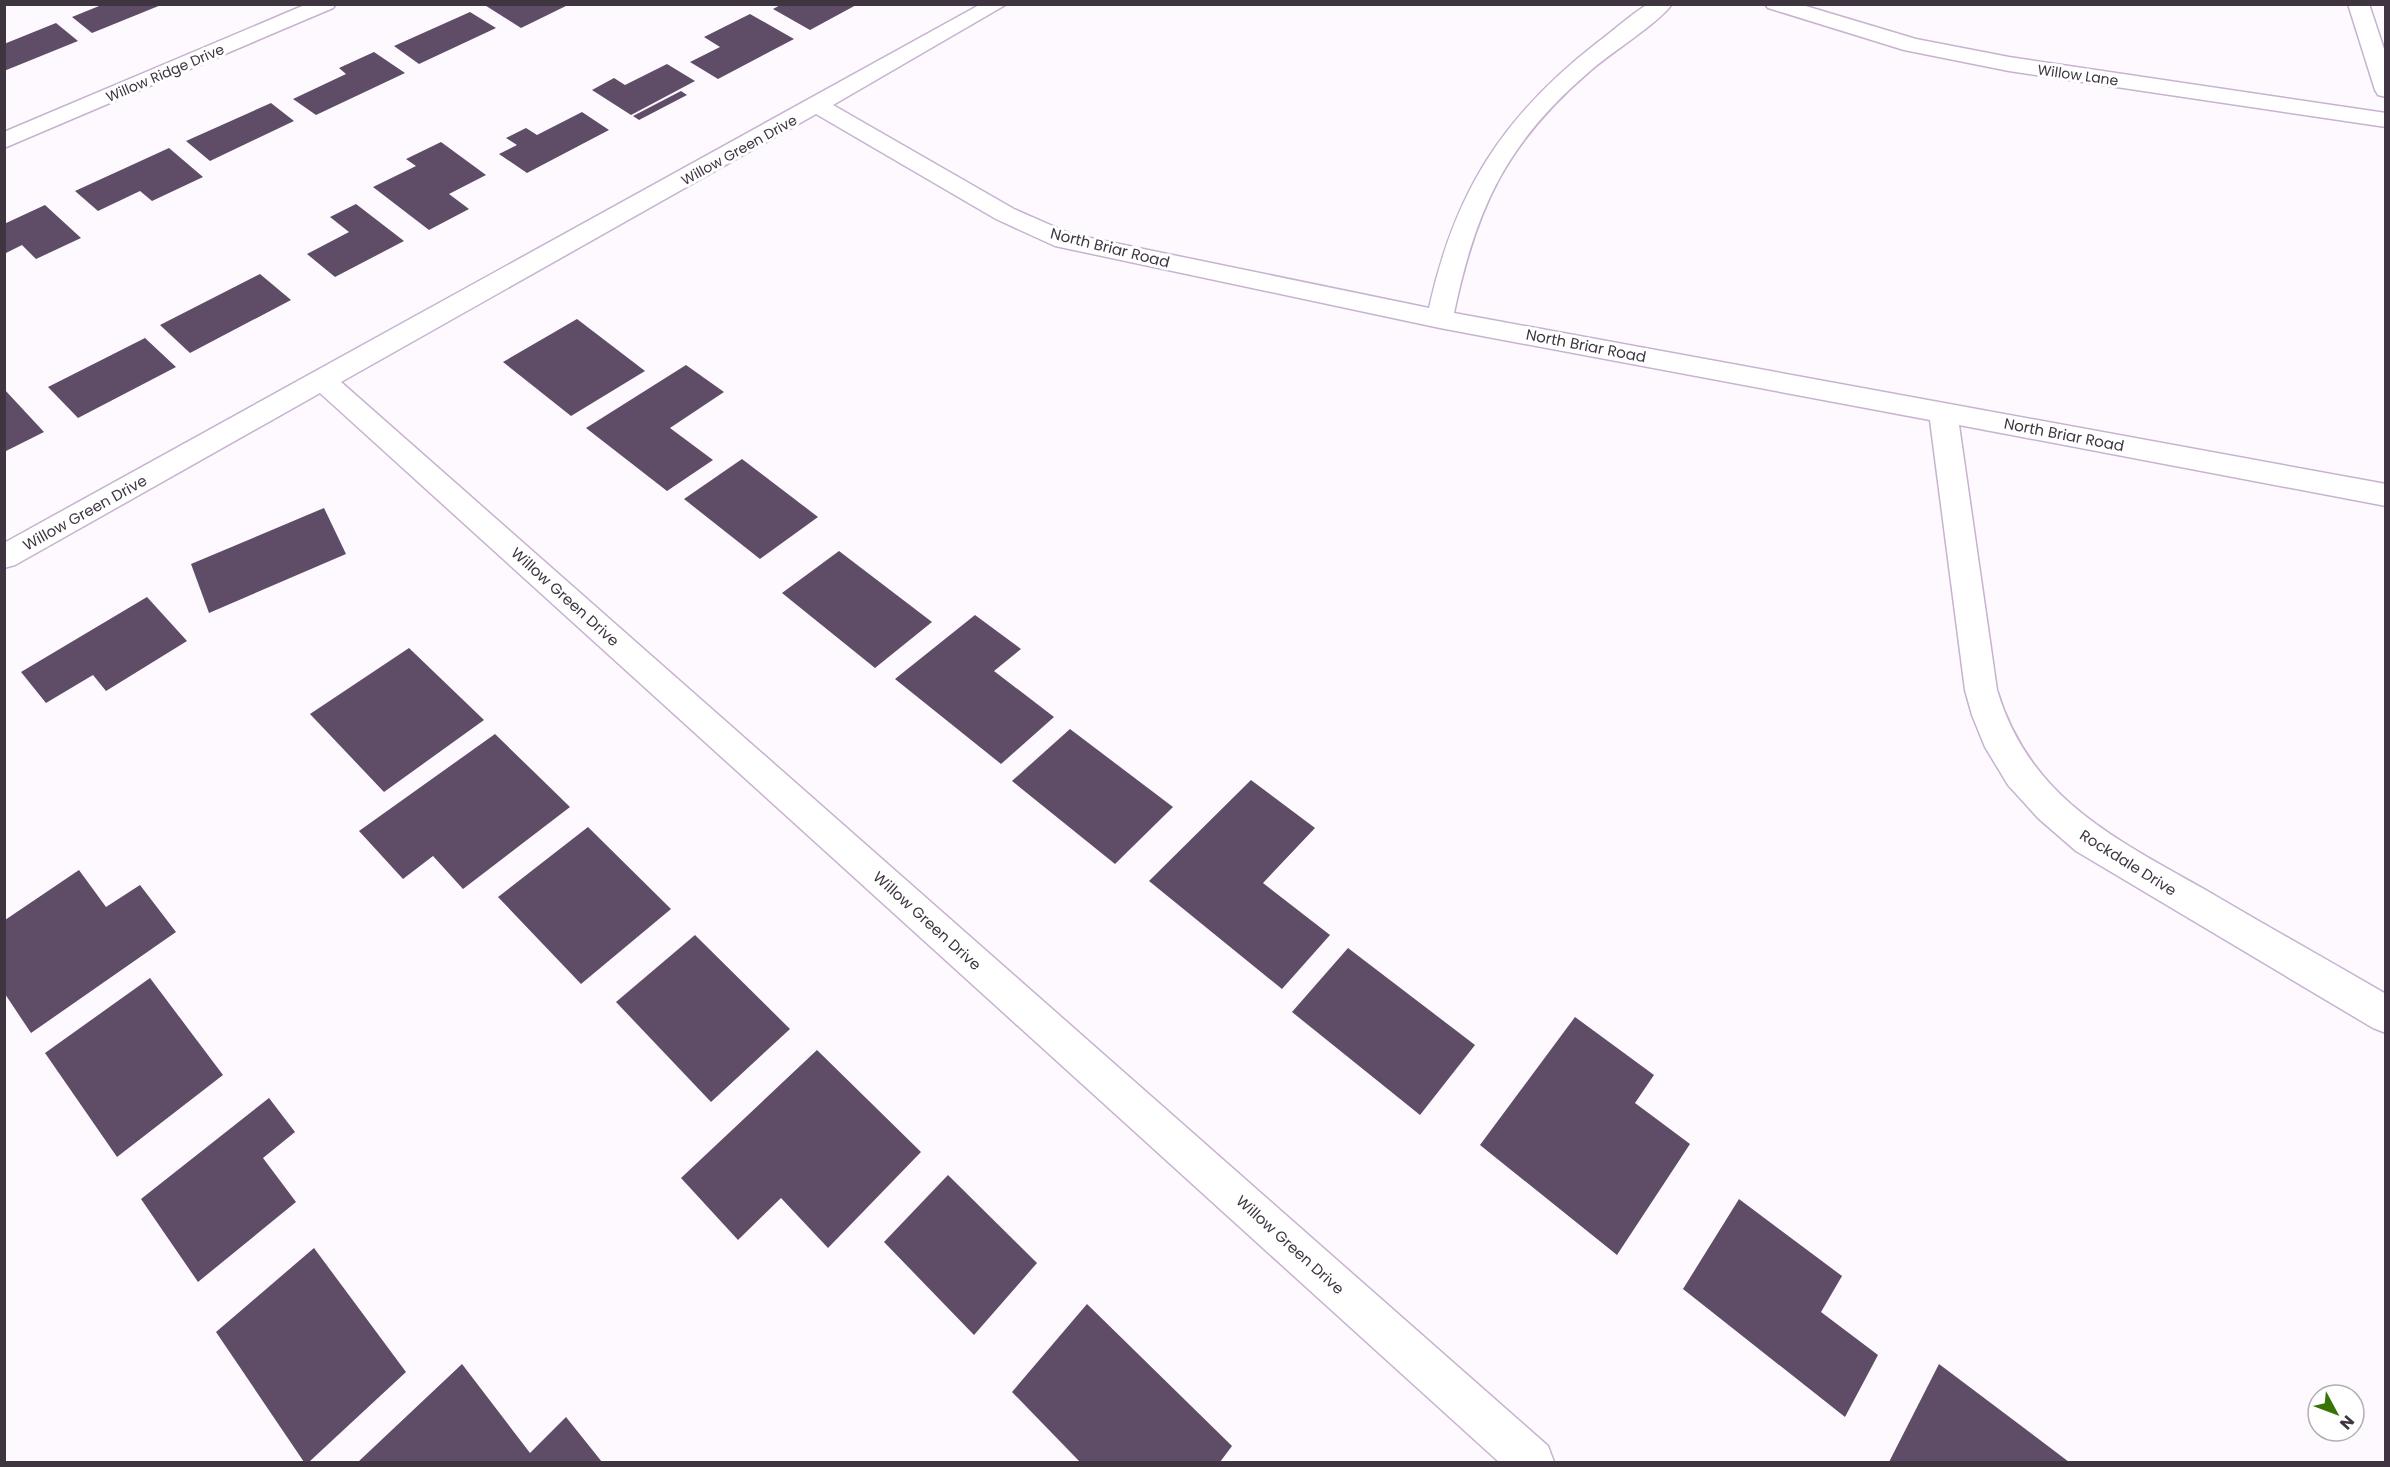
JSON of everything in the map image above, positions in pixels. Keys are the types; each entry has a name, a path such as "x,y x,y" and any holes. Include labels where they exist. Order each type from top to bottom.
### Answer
{"street":[{"name":"Willow Ridge Drive","path":"4,141 326,4"},
{"name":"Willow Green Drive","path":"4,557 818,106 997,4"},
{"path":"1440,319 1457,246 1475,199 1505,149 1529,119 1569,78 1662,4"},
{"name":"Willow Lane","path":"1775,4 1912,45 2009,64 2385,120"},
{"path":"2358,4 2385,90"},
{"name":"North Briar Road","path":"818,106 1005,214 1064,240 1440,319 2385,495"},
{"name":"Willow Green Drive","path":"322,380 1533,1462"},
{"name":"Rockdale Drive","path":"1943,413 1981,690 1989,722 2013,767 2045,805 2088,840 2385,1015"}],"building":[{"path":"104,4 161,5 92,33 72,17"},
{"path":"483,4 570,4 521,28"},
{"path":"782,4 858,4 810,30 773,9"},
{"path":"470,12 496,28 419,64 394,46"},
{"path":"750,14 794,39 718,79 690,62 720,47 704,37"},
{"path":"56,23 78,41 4,71 4,44"},
{"path":"374,52 405,73 316,115 293,99 346,74 339,68"},
{"path":"667,64 695,81 631,115 592,90 614,78 625,85"},
{"path":"681,91 687,95 639,120 633,116"},
{"path":"271,103 294,121 210,161 186,141"},
{"path":"582,112 609,130 527,173 499,154 517,145 506,138 526,128 537,135"},
{"path":"441,142 486,175 449,194 469,209 429,230 373,187 416,166 406,159"},
{"path":"169,148 203,177 152,201 140,191 98,211 75,191"},
{"path":"356,204 404,241 335,277 307,254 349,232 330,217"},
{"path":"45,205 81,238 36,259 22,245 4,254 4,224"},
{"path":"260,274 291,300 190,353 160,325"},
{"path":"577,319 645,371 571,416 503,362"},
{"path":"145,338 176,367 78,418 48,387"},
{"path":"686,365 724,392 670,428 713,460 667,491 586,428"},
{"path":"4,389 44,432 4,452"},
{"path":"742,459 818,517 760,559 684,499"},
{"path":"324,508 346,554 209,613 191,564"},
{"path":"839,551 932,622 875,668 782,593"},
{"path":"147,597 187,641 106,691 93,675 46,703 21,672"},
{"path":"975,615 1021,649 994,671 1054,717 1001,764 895,679"},
{"path":"409,648 484,720 384,792 310,714"},
{"path":"1070,729 1173,807 1115,864 1012,781"},
{"path":"495,734 570,807 463,889 433,856 403,879 359,831"},
{"path":"1251,780 1315,828 1263,883 1330,935 1282,989 1149,881"},
{"path":"588,827 671,909 581,984 498,897"},
{"path":"79,870 106,907 140,885 176,932 31,1033 5,994 5,920"},
{"path":"695,935 790,1029 711,1102 616,1002"},
{"path":"1348,948 1475,1045 1420,1115 1292,1012"},
{"path":"150,978 223,1075 117,1157 45,1053"},
{"path":"1575,1017 1654,1075 1635,1103 1690,1144 1617,1255 1480,1145"},
{"path":"817,1050 921,1152 828,1248 781,1198 738,1240 681,1178"},
{"path":"269,1098 295,1132 263,1158 296,1202 198,1282 141,1199"},
{"path":"948,1175 1037,1263 974,1335 884,1242"},
{"path":"1739,1199 1842,1276 1821,1312 1878,1355 1845,1417 1683,1289"},
{"path":"314,1248 406,1372 309,1462 304,1462 216,1332"},
{"path":"1087,1304 1232,1446 1220,1462 1080,1462 1012,1392"},
{"path":"462,1364 530,1453 566,1417 602,1462 358,1462"},
{"path":"1939,1364 2069,1462 1889,1462"}]}
